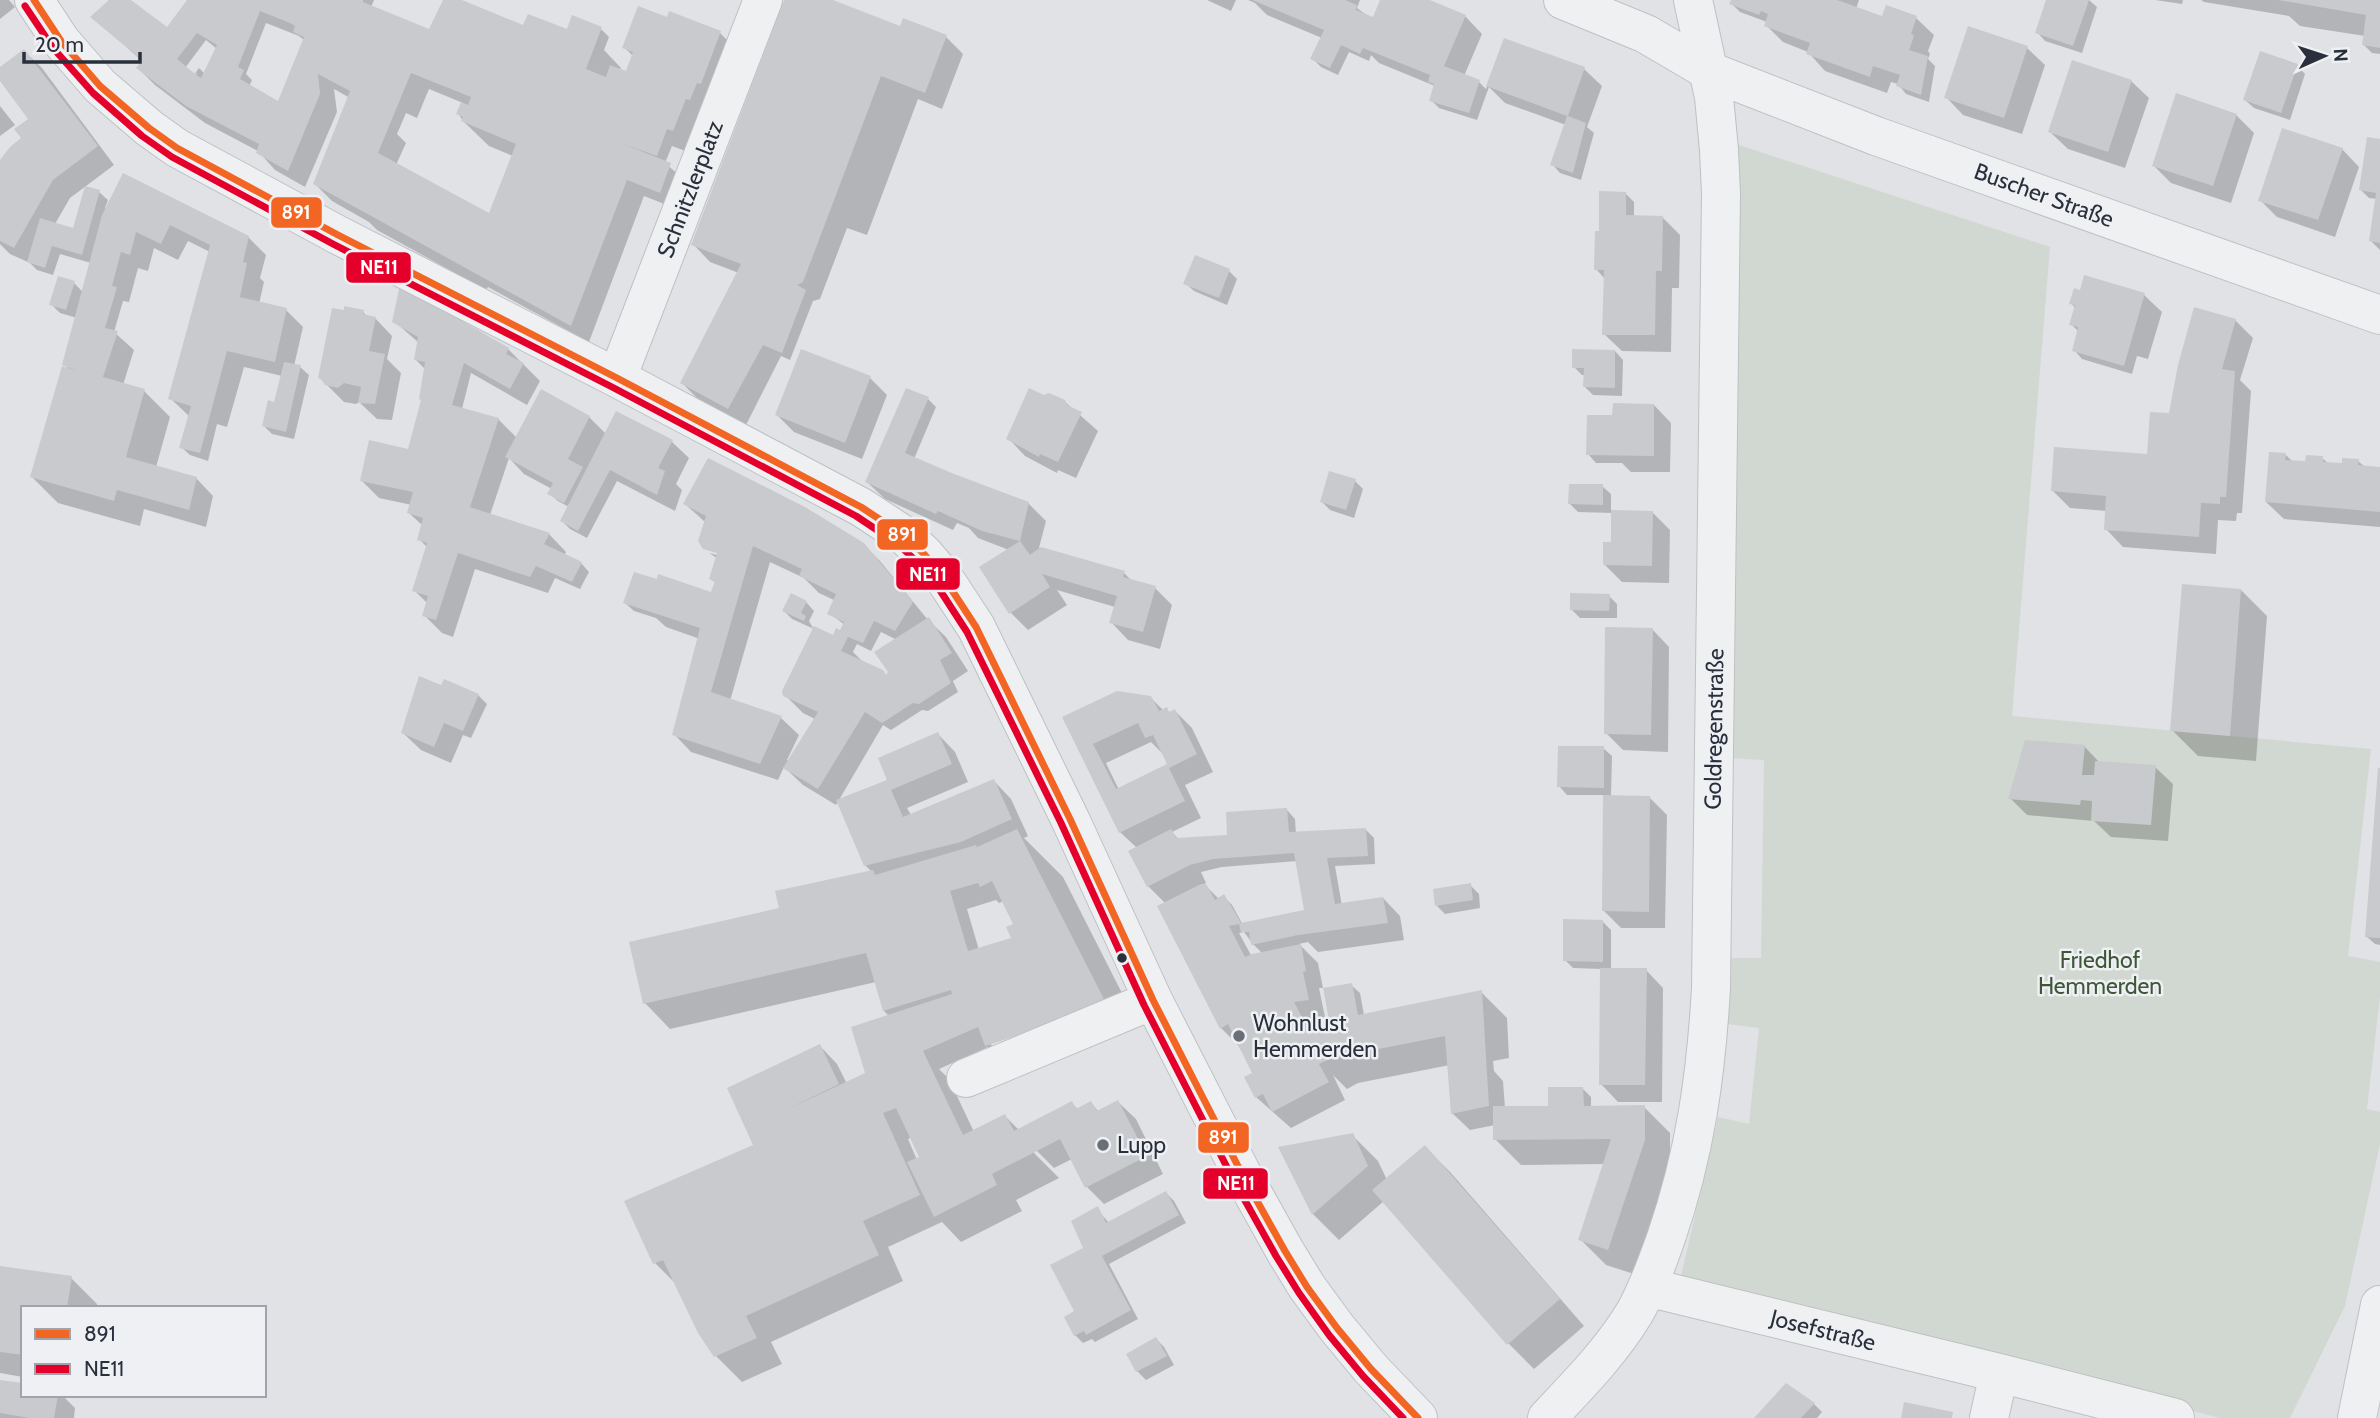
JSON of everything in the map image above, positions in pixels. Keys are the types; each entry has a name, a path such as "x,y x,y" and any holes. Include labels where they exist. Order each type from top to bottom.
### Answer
{"street":[{"path":"34,0 61,41 100,86 177,148 877,516 905,536 942,575 982,639 1070,819 1153,1000 1242,1174 1307,1287 1371,1369 1418,1418"},
{"name":"Schnitzlerplatz","path":"617,378 762,0"},
{"name":"Buscher Straße","path":"1563,0 1646,34 1709,71 1876,136 2380,315"},
{"name":"Goldregenstraße","path":"1547,1418 1602,1359 1635,1311 1647,1287 1675,1210 1693,1145 1704,1075 1710,1002 1721,194 1717,124 1709,71 1693,0"},
{"path":"966,1078 1153,1000"},
{"name":"Josefstraße","path":"1647,1287 2175,1418"},
{"path":"2357,1418 2380,1305"},
{"path":"1989,1418 1999,1373"}],"green space":[{"name":"Friedhof Hemmerden","path":"1733,143 2050,247 2012,716 2371,749 2348,956 2380,962 2380,996 2367,1109 2380,1112 2380,1144 2345,1306 2290,1418 2220,1418 1680,1280 1718,1117 1749,1124 1759,1028 1727,1024 1728,958 1761,958 1764,760 1728,758"}],"building":[{"path":"109,0 131,0 167,27 187,0 363,0 429,29 443,0 462,0 523,25 528,14 567,29 572,15 602,27 586,69 606,77 610,65 626,71 633,52 622,48 638,6 667,17 669,11 721,31 701,84 697,83 690,100 686,99 673,131 667,129 657,156 623,144 671,163 660,193 627,180 571,326 313,184 350,91 318,74 320,94 288,171 256,153 259,144 186,106 136,68 142,60 90,17","holes":["260,11 290,23 295,26 293,32 304,37 278,101 240,79 244,70 238,67","197,33 217,45 201,78 177,59","411,73 471,97 468,105 461,102 456,114 463,117 461,121 516,144 489,213 378,153"]},
{"path":"784,0 833,0 900,26 903,18 947,35 925,93 881,76 803,282 797,285 806,290 782,353 763,345 728,409 680,383 741,264 691,245"},
{"path":"1252,0 1345,0 1357,5 1356,10 1373,17 1380,0 1430,0 1466,15 1444,66 1480,80 1469,113 1429,101 1434,84 1428,82 1430,75 1363,48 1360,54 1341,45 1330,68 1310,59 1324,30"},
{"path":"1731,0 1837,0 1882,16 1886,5 1917,16 1909,50 1928,56 1921,95 1896,86 1900,75 1873,66 1870,77 1806,54 1810,43 1764,26 1768,14 1761,11 1759,15 1729,4"},
{"path":"2046,0 2089,0 2073,46 2035,33"},
{"path":"2278,0 2380,0 2380,48 2362,45 2366,15"},
{"path":"1968,26 2028,46 2004,118 1944,98"},
{"path":"1504,38 1585,67 1568,116 1586,123 1573,173 1550,165 1567,116 1486,86"},
{"path":"24,49 98,146 53,180 14,248 0,241 0,160 21,138 14,129 28,119 0,81 0,67"},
{"path":"2260,51 2298,64 2281,113 2243,100"},
{"path":"2072,60 2132,80 2108,152 2048,132"},
{"path":"2176,93 2237,114 2213,186 2152,166"},
{"path":"2282,128 2343,148 2318,220 2258,201"},
{"path":"2367,137 2380,139 2380,243 2369,241 2376,193 2359,190"},
{"path":"123,173 249,236 243,262 247,263 240,297 287,308 275,362 227,351 200,453 179,448 191,406 168,399 210,245 170,225 161,244 136,232 130,255 121,252 112,286 117,287 105,328 118,331 103,377 145,389 126,457 197,477 189,510 117,490 114,501 30,477 62,366 78,371 62,365 102,215"},
{"path":"85,186 100,190 82,255 52,246 45,268 27,262 40,218 73,228"},
{"path":"1599,191 1626,192 1626,215 1663,216 1662,271 1656,271 1655,335 1602,335 1604,270 1594,270 1595,231 1599,231"},
{"path":"1195,255 1230,269 1219,298 1183,284"},
{"path":"2084,275 2145,293 2124,366 2072,351 2078,327 2069,325 2075,305 2069,304 2074,288 2080,290"},
{"path":"58,276 75,281 66,310 49,305"},
{"path":"400,285 509,348 506,354 524,363 510,389 464,363 452,405 499,418 470,507 550,533 544,544 582,562 572,582 536,566 530,577 458,553 436,620 422,616 428,596 412,591 427,543 417,540 423,518 407,513 413,492 360,481 369,440 408,449 421,400 425,362 414,360 418,337 392,322"},
{"path":"344,306 364,310 363,314 376,317 369,351 385,354 375,404 358,403 361,387 344,383 338,388 325,385 318,378 332,308 344,310"},
{"path":"2194,307 2236,319 2222,369 2235,371 2226,497 2220,497 2220,504 2201,503 2199,537 2104,530 2106,496 2051,491 2054,447 2147,454 2150,412 2169,413 2178,365"},
{"path":"801,349 871,376 845,443 775,415"},
{"path":"1572,349 1615,350 1615,388 1583,387 1584,368 1572,368"},
{"path":"284,362 301,365 286,432 262,426 268,400 274,402"},
{"path":"906,388 929,397 905,453 1029,502 1020,541 982,531 938,511 936,514 865,482"},
{"path":"1029,388 1065,400 1067,405 1082,412 1058,462 1040,454 1039,457 1006,439"},
{"path":"541,389 590,416 568,459 583,467 564,503 547,494 553,483 505,457"},
{"path":"1613,403 1654,404 1654,456 1586,455 1587,415 1612,415"},
{"path":"616,411 673,440 658,468 665,471 657,495 610,470 578,531 560,521"},
{"path":"2269,452 2286,453 2285,460 2305,461 2306,455 2323,456 2323,462 2342,463 2342,458 2359,459 2358,465 2380,467 2380,512 2265,502"},
{"path":"708,458 805,507 864,543 913,602 895,631 874,621 863,643 848,637 841,651 883,670 886,675 888,672 874,652 929,617 952,653 940,660 951,683 919,704 913,703 882,723 865,712 818,789 783,768 818,712 783,696 782,691 814,626 833,635 836,628 840,630 844,622 827,614 836,594 799,576 802,569 753,546 711,692 782,716 760,764 672,735 700,628 623,603 634,572 657,579 658,574 711,592 715,581 709,579 717,553 703,549 698,541 706,516 683,504"},
{"path":"1329,471 1356,479 1346,510 1320,502"},
{"path":"1569,484 1603,484 1603,505 1568,504"},
{"path":"1611,510 1653,511 1652,566 1603,565 1603,542 1611,542"},
{"path":"1020,541 1030,555 1041,547 1125,571 1123,577 1156,586 1143,632 1109,623 1117,596 1042,574 1050,587 1009,614 979,567"},
{"path":"2182,584 2241,589 2230,736 2170,731"},
{"path":"791,593 807,601 801,613 806,616 804,621 782,611"},
{"path":"1570,593 1610,594 1609,611 1570,610"},
{"path":"1605,627 1653,628 1651,735 1604,734"},
{"path":"419,676 441,685 444,679 479,694 463,731 444,723 434,747 401,733"},
{"path":"1117,691 1151,696 1159,711 1167,707 1169,712 1175,709 1197,754 1169,768 1185,801 1119,833 1062,717","holes":["1138,723 1145,738 1153,735 1167,764 1116,789 1093,744"]},
{"path":"938,732 952,764 891,790 903,817 994,779 1012,819 961,842 864,866 836,800 887,780 878,758"},
{"path":"2025,740 2085,745 2082,775 2094,775 2095,761 2156,765 2151,825 2091,821 2092,801 2081,800 2080,805 2008,799"},
{"path":"1558,746 1604,746 1604,788 1557,787"},
{"path":"2380,768 2380,938 2365,937"},
{"path":"1603,795 1650,796 1649,912 1602,911"},
{"path":"1287,808 1289,832 1366,828 1368,856 1327,858 1335,904 1383,897 1388,923 1298,935 1251,945 1249,932 1241,932 1239,924 1229,926 1245,957 1301,944 1309,1000 1294,1002 1306,1025 1329,1020 1323,988 1352,983 1358,1015 1482,990 1489,1106 1451,1114 1445,1036 1332,1058 1319,1064 1329,1082 1272,1112 1263,1094 1255,1098 1244,1077 1252,1073 1228,1024 1220,1029 1157,906 1206,884 1215,900 1224,894 1241,923 1304,910 1294,853 1213,859 1190,865 1147,887 1128,851 1171,829 1176,838 1227,835 1226,812"},
{"path":"1017,829 1105,1001 1067,1019 985,1046 978,1027 923,1051 963,1135 1005,1114 1014,1131 1072,1101 1076,1109 1091,1101 1097,1111 1118,1100 1147,1156 1085,1188 1060,1139 992,1174 997,1185 934,1217 907,1162 919,1157 896,1108 883,1113 920,1195 863,1221 879,1255 746,1316 757,1338 714,1357 698,1333 663,1260 653,1264 624,1201 753,1145 727,1088 820,1044 839,1084 786,1110 865,1073 851,1027 952,994 951,990 883,1011 866,953 643,1004 629,942 779,908 775,891 873,870 875,875 976,845 977,847","holes":["992,881 1013,924 1006,927 1011,938 968,951 950,891 978,883 980,887"]},
{"path":"1471,883 1473,900 1435,906 1433,889"},
{"path":"1563,919 1603,920 1603,962 1563,961"},
{"path":"1600,968 1647,968 1645,1085 1599,1085"},
{"path":"1548,1087 1583,1087 1584,1106 1645,1105 1645,1140 1608,1250 1578,1240 1611,1139 1493,1140 1493,1106 1548,1106"},
{"path":"1353,1133 1368,1166 1312,1215 1278,1147"},
{"path":"1425,1145 1560,1299 1507,1345 1372,1190"},
{"path":"1166,1191 1179,1215 1102,1256 1131,1310 1086,1335 1084,1331 1074,1336 1064,1317 1074,1311 1050,1265 1083,1248 1071,1221 1098,1206 1106,1223"},
{"path":"0,1266 72,1276 67,1306 21,1306 21,1355 0,1352"},
{"path":"1156,1337 1167,1356 1136,1372 1126,1354"},
{"path":"0,1380 21,1383 21,1397 58,1397 54,1418 29,1418 0,1413"},
{"path":"1786,1383 1815,1403 1801,1418 1754,1418"},
{"path":"1904,1402 1953,1412 1952,1418 1901,1418"}],"transit line":[{"name":"891","path":"34,0 61,41 100,86 177,148 338,235 861,507 905,536 924,554 942,575 976,627 1070,819 1153,1000 1242,1174 1285,1251 1337,1328 1371,1369 1418,1418"},
{"name":"NE11","path":"25,6 53,48 93,93 142,136 172,157 333,244 856,516 898,544 916,561 934,581 967,632 1061,823 1144,1005 1233,1179 1276,1256 1329,1335 1403,1418"}],"place":[{"name":"Wohnlust Hemmerden","path":"1239,1036"},
{"name":"Lupp","path":"1103,1145"}]}
